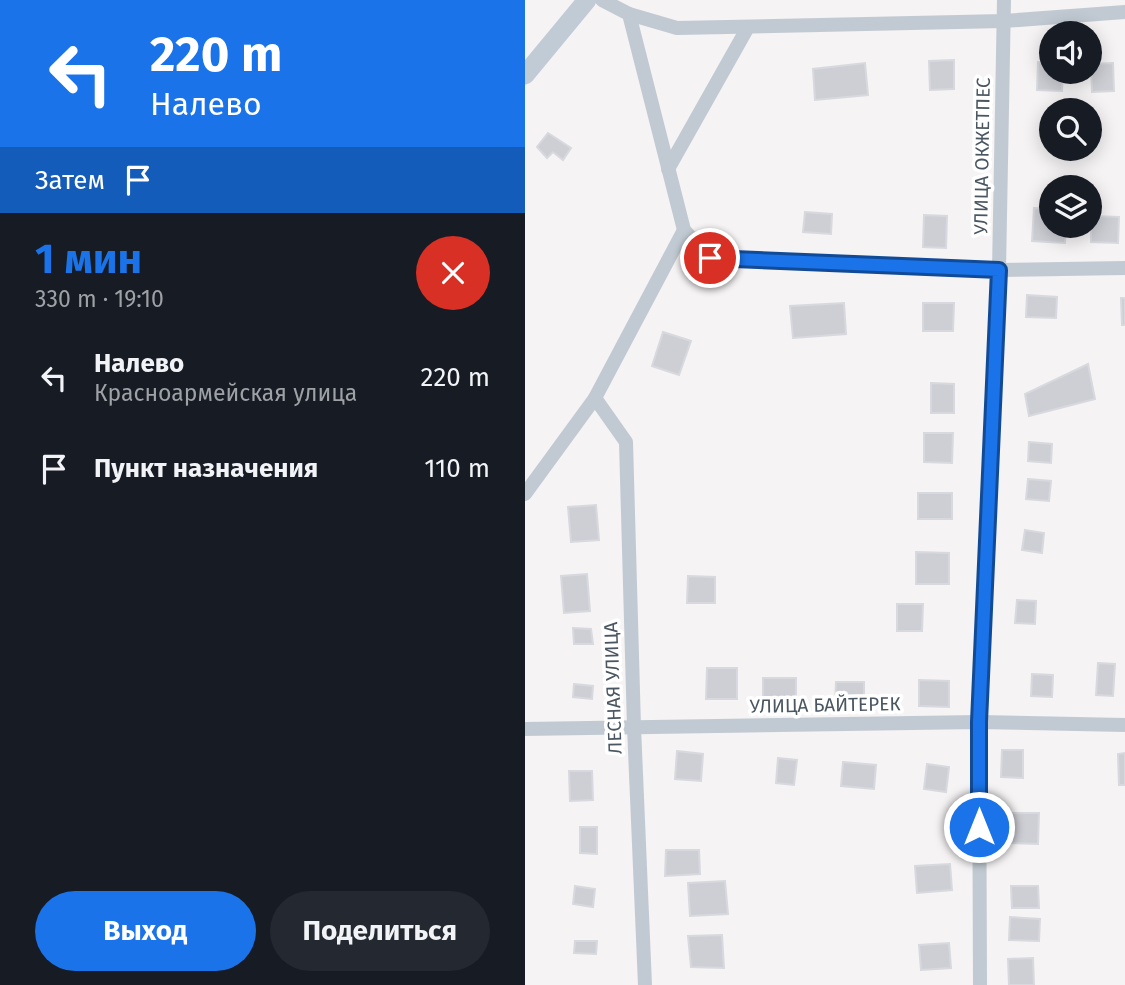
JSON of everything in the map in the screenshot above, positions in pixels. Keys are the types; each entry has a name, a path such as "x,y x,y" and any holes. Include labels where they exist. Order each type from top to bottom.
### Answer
{"street":[{"path":"525,75 587,0"},
{"path":"602,0 629,14 677,28 1004,21 1125,12"},
{"name":"УЛИЦА ОКЖЕТПЕС","path":"980,985 979,722 999,270 1004,0"},
{"path":"629,14 684,230 710,258 999,270 1125,268"},
{"path":"669,169 748,27"},
{"path":"525,494 595,398 684,230"},
{"name":"ЛЕСНАЯ УЛИЦА","path":"595,398 626,442 633,727 645,985"},
{"name":"УЛИЦА БАЙТЕРЕК","path":"525,729 979,722 1125,725"}],"building":[{"path":"954,60 954,89 930,90 929,61"},
{"path":"1038,62 1039,84 1062,84 1062,91 1037,90"},
{"path":"865,63 868,95 815,100 813,69"},
{"path":"1113,63 1114,91 1092,92 1092,84 1102,84 1102,64"},
{"path":"548,133 571,148 563,160 553,152 547,158 537,147"},
{"path":"1034,208 1039,208 1039,238 1065,238 1065,243 1032,241"},
{"path":"805,212 832,214 831,234 803,232"},
{"path":"924,215 947,216 946,248 923,247"},
{"path":"1102,216 1119,217 1118,243 1091,242 1091,238 1102,238"},
{"path":"1027,295 1057,297 1056,318 1026,317"},
{"path":"1121,298 1125,298 1125,325 1122,325"},
{"path":"844,303 846,334 793,338 790,306"},
{"path":"923,303 954,303 953,331 923,331"},
{"path":"663,332 691,341 679,375 652,366"},
{"path":"1088,364 1095,399 1029,416 1025,394"},
{"path":"931,383 954,384 954,413 931,413"},
{"path":"924,433 953,433 952,463 924,462"},
{"path":"1029,442 1052,444 1051,463 1028,461"},
{"path":"1028,479 1051,481 1049,501 1026,499"},
{"path":"918,493 952,493 952,519 918,519"},
{"path":"596,505 599,540 571,542 568,507"},
{"path":"1025,530 1044,533 1042,553 1022,550"},
{"path":"916,552 949,553 949,584 916,584"},
{"path":"587,574 590,611 564,613 561,576"},
{"path":"688,576 715,577 715,603 687,603"},
{"path":"1017,600 1036,601 1035,624 1015,623"},
{"path":"897,604 923,604 922,631 897,631"},
{"path":"573,628 591,629 593,644 574,644"},
{"path":"1098,663 1115,664 1113,696 1096,695"},
{"path":"707,668 737,668 737,699 706,699"},
{"path":"1032,674 1053,675 1052,697 1031,696"},
{"path":"763,678 796,678 796,700 763,699"},
{"path":"919,680 949,681 949,707 919,706"},
{"path":"836,682 864,682 864,704 835,704"},
{"path":"574,684 593,686 592,699 573,697"},
{"path":"1002,750 1023,750 1023,778 1001,777"},
{"path":"677,751 703,754 701,781 675,779"},
{"path":"1125,753 1125,785 1119,785 1118,754"},
{"path":"778,758 797,760 794,785 776,783"},
{"path":"843,762 876,765 874,789 841,786"},
{"path":"927,764 949,767 946,792 924,789"},
{"path":"569,771 592,771 593,800 570,801"},
{"path":"1012,813 1039,813 1038,844 1012,843"},
{"path":"580,827 597,827 597,854 580,853"},
{"path":"666,850 699,850 700,874 665,876"},
{"path":"950,864 952,890 917,893 915,866"},
{"path":"725,881 728,914 690,916 688,883"},
{"path":"575,886 595,889 593,907 573,904"},
{"path":"1011,886 1038,886 1039,908 1012,908"},
{"path":"1010,917 1040,919 1039,941 1009,940"},
{"path":"722,935 724,968 691,967 688,936"},
{"path":"575,941 597,941 596,954 574,953"},
{"path":"949,943 951,968 921,970 919,945"},
{"path":"1033,958 1034,985 1009,985 1008,959"}],"route":[{"path":"710,258 999,270 979,722 979,827"}]}
